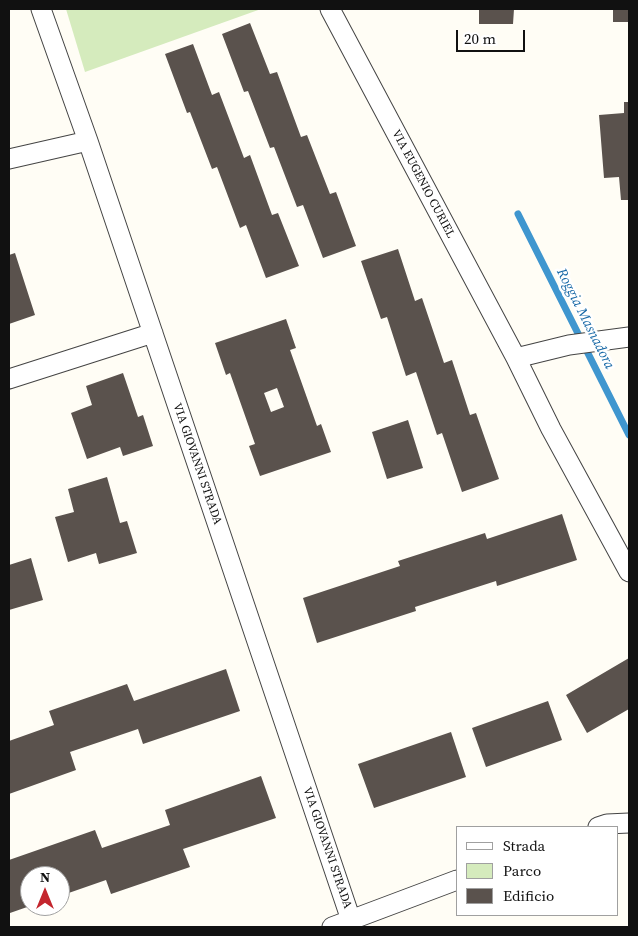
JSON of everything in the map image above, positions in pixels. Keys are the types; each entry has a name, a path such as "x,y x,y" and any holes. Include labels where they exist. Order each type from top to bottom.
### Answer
{"street":[{"name":"VIA GIOVANNI STRADA","path":"41,9 88,141 352,920"},
{"name":"VIA EUGENIO CURIEL","path":"330,9 516,358 551,430 629,572"},
{"path":"9,159 88,141"},
{"path":"9,379 153,333"},
{"path":"516,358 569,345 629,336"},
{"path":"601,826 629,823"},
{"path":"332,927 456,880"}],"green space":[{"path":"66,9 261,9 85,72"}],"building":[{"path":"479,9 514,9 513,24 479,24"},
{"path":"613,9 629,9 629,22 613,22"},
{"path":"250,23 270,74 277,72 301,137 307,135 330,194 336,192 356,246 323,258 303,205 297,207 274,147 270,148 248,91 244,92 222,34"},
{"path":"193,44 212,95 219,92 244,158 250,155 272,215 278,213 299,266 266,278 246,225 240,228 217,167 212,169 190,112 187,113 165,54"},
{"path":"624,102 629,102 629,200 621,200 619,177 604,178 599,115 624,113"},
{"path":"398,249 415,301 422,298 444,363 452,360 470,415 476,413 499,479 462,492 442,433 437,435 416,372 406,376 387,317 381,319 361,261"},
{"path":"15,253 35,315 9,324 9,255"},
{"path":"286,319 296,348 290,350 317,426 321,424 331,452 260,476 249,446 255,444 230,373 226,375 215,343","holes":["277,388 284,407 271,412 264,393"]},
{"path":"123,373 138,417 143,415 153,446 123,456 120,447 87,459 71,413 92,405 86,386"},
{"path":"408,420 423,468 387,479 372,432"},
{"path":"107,477 120,523 127,521 137,553 99,564 96,553 68,562 55,517 74,512 68,489"},
{"path":"562,514 577,560 497,586 496,581 415,607 416,611 317,643 303,598 400,566 398,561 485,533 487,539"},
{"path":"31,558 43,600 9,610 9,565"},
{"path":"629,658 629,709 587,733 566,695"},
{"path":"226,669 240,711 143,744 138,729 70,752 76,770 9,794 9,741 54,725 49,711 127,684 134,701"},
{"path":"548,701 562,740 486,767 472,728"},
{"path":"451,732 466,777 374,808 358,764"},
{"path":"261,776 276,818 183,849 190,867 111,894 106,880 70,893 70,866 20,866 20,910 10,913 9,860 95,830 102,848 170,825 165,810"}],"waterway":[{"name":"Roggia Masnadora","path":"518,214 629,435"}]}
